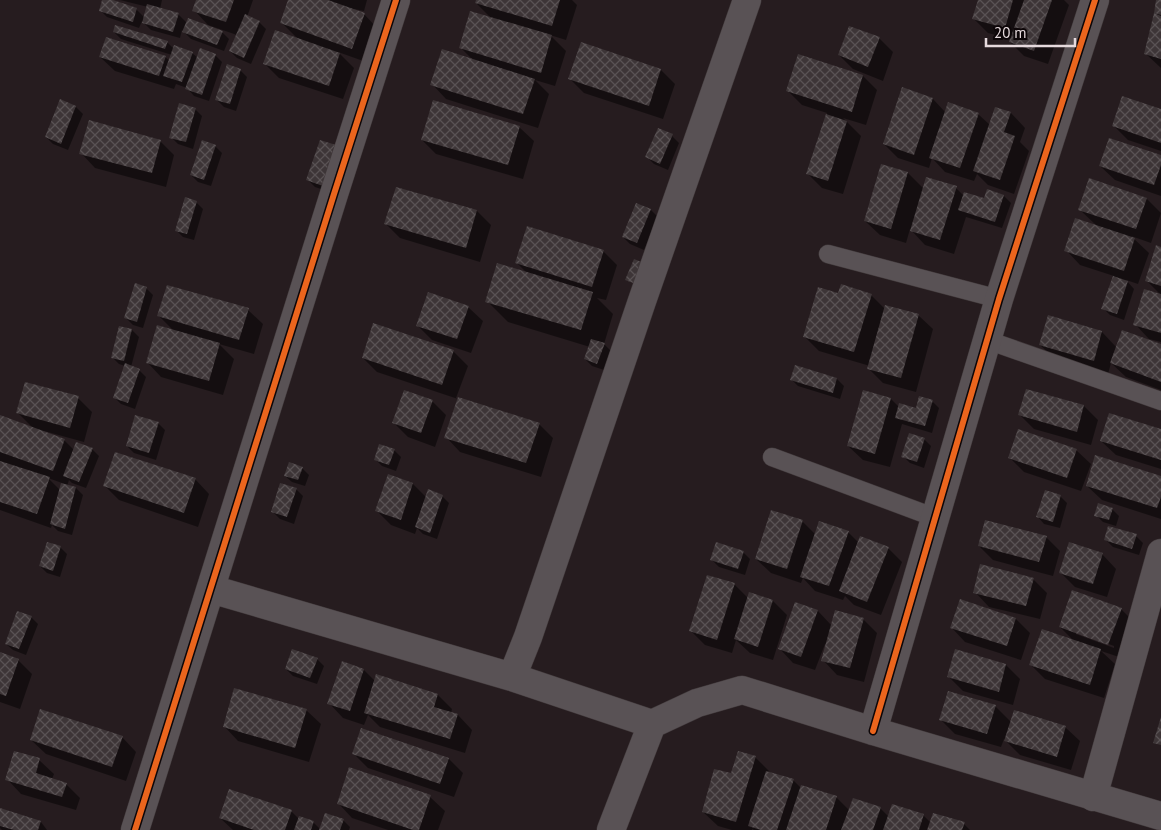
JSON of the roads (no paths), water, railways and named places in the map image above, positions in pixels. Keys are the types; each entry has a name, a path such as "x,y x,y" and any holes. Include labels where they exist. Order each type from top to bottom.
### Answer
{"street":[{"path":"135,830 396,0"},
{"path":"512,677 528,637 747,0"},
{"path":"873,731 998,299 1095,0"},
{"path":"1093,797 1161,553"},
{"path":"211,589 512,677 652,724"},
{"path":"610,830 652,724 697,703 742,690 873,731 1161,816"}],"lane":[{"path":"828,254 998,299"},
{"path":"987,340 1161,401"},
{"path":"772,457 936,518"}]}
